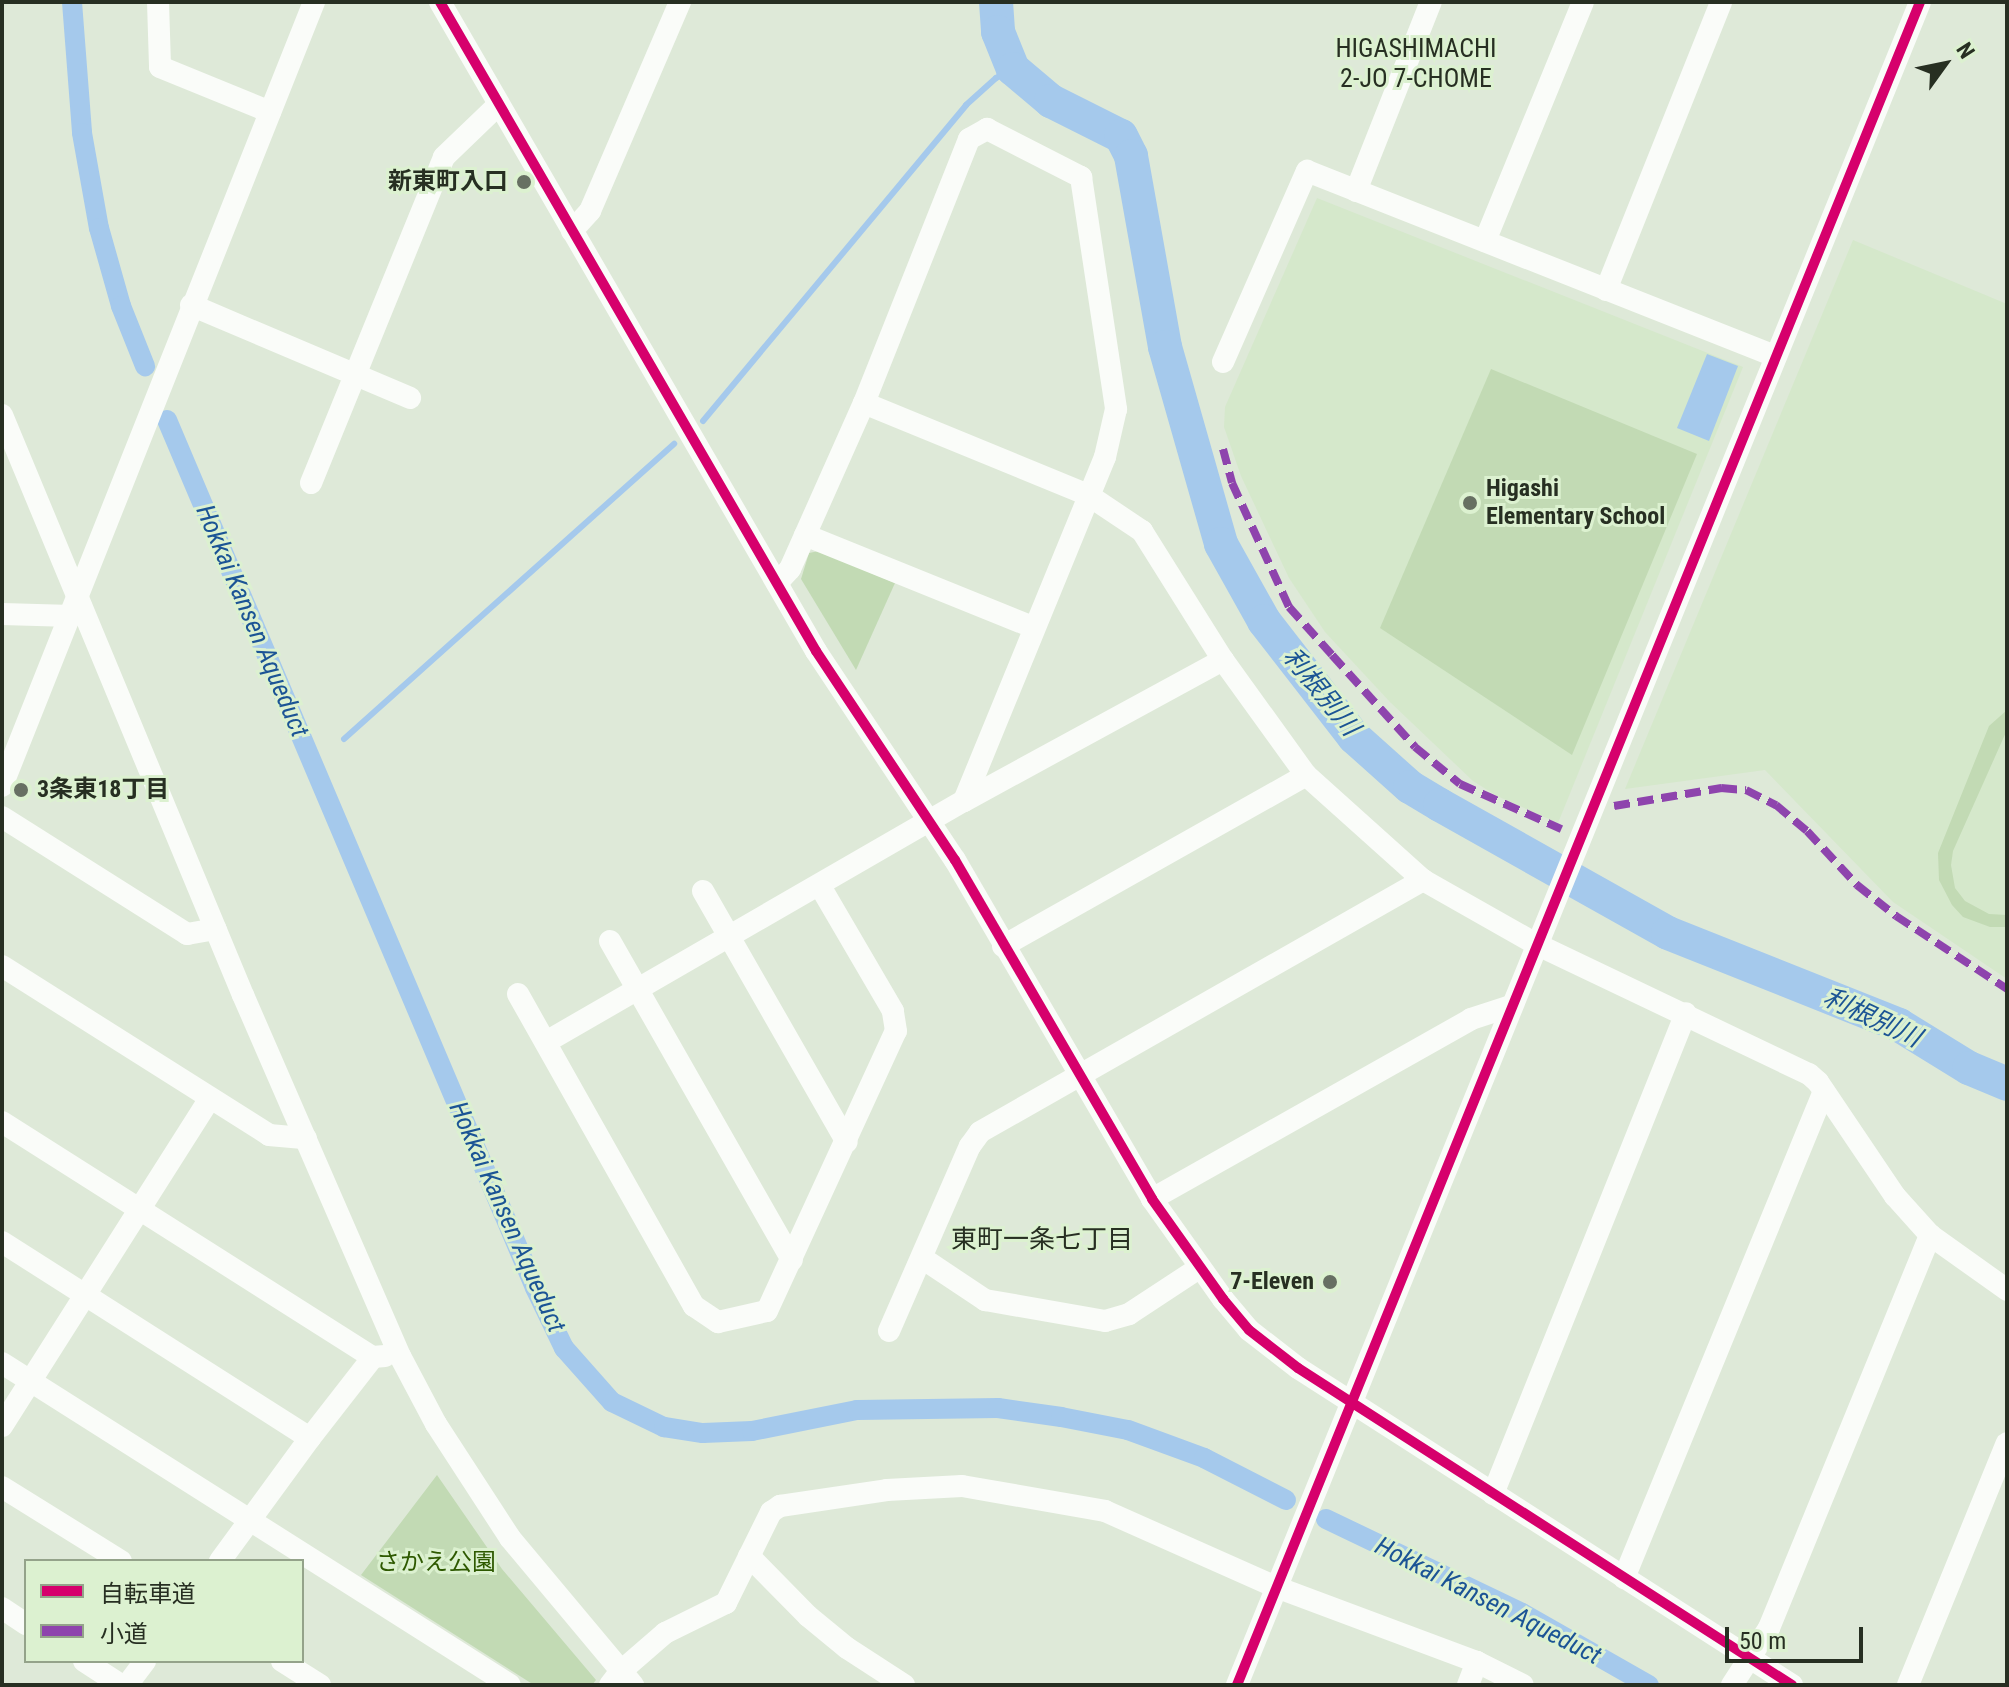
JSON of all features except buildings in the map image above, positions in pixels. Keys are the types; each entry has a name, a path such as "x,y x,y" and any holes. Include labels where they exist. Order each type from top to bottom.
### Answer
{"street":[{"path":"158,2 160,67 270,112"},
{"path":"2,786 314,2"},
{"path":"440,2 837,684 930,823 1152,1199 1199,1268 1249,1330 1298,1368 1792,1685"},
{"path":"572,231 590,211 680,2"},
{"path":"1356,191 1431,2"},
{"path":"1485,241 1583,2"},
{"path":"1606,290 1721,2"},
{"path":"1237,1685 1511,1006 1729,480 1775,356 1920,2"},
{"path":"311,483 444,157 499,104"},
{"path":"777,583 790,569 864,403 969,139 987,129 1081,177 1116,409 1105,457 964,801"},
{"path":"1223,362 1307,171 1775,356"},
{"path":"191,305 410,398"},
{"path":"864,403 1088,495 1142,531 1223,660 1306,775 1423,880 1538,945 1809,1074 1824,1091 1887,1186 1930,1235 2007,1290"},
{"path":"2,415 10,459 400,1356 436,1424 510,1538 621,1681 665,1633 726,1603 771,1512 780,1506 887,1490 962,1486 1105,1511 1276,1587 1477,1662 1523,1685"},
{"path":"805,535 1033,627"},
{"path":"2,614 76,606"},
{"path":"546,1042 964,801 1223,660"},
{"path":"1003,946 1306,775"},
{"path":"2,817 187,934 216,929"},
{"path":"889,1331 970,1146 980,1132 1077,1074 1423,880"},
{"path":"518,994 694,1306 718,1322 767,1311 896,1031 893,1011 820,886"},
{"path":"703,891 847,1142"},
{"path":"610,941 792,1260"},
{"path":"2,966 269,1135 306,1138"},
{"path":"1152,1199 1471,1019 1511,1006"},
{"path":"1493,1494 1686,1013"},
{"path":"1624,1578 1824,1091"},
{"path":"2,1426 210,1098"},
{"path":"2,1122 373,1357 400,1356"},
{"path":"1732,1685 1769,1628 1930,1235"},
{"path":"2,1242 310,1438"},
{"path":"922,1258 985,1300 1105,1321 1129,1314 1199,1268"},
{"path":"221,1559 373,1357"},
{"path":"2,1363 510,1685"},
{"path":"1908,1685 2007,1443"},
{"path":"2,1487 118,1559"},
{"path":"749,1556 808,1616 847,1648 904,1685"},
{"path":"2,1608 24,1623"},
{"path":"1468,1685 1477,1662"},
{"path":"87,1663 124,1685 143,1663"},
{"path":"285,1663 320,1685"}],"shaded area":[{"name":"Higashi Elementary School","path":"1317,198 1743,367 1558,823 1497,796 1473,781 1390,702 1325,632 1289,578 1241,476 1224,427 1225,407"},
{"path":"1853,240 2007,304 2007,979 1893,902 1765,770 1625,789"}],"green space":[{"path":"1491,369 1697,454 1572,755 1380,628"},
{"path":"819,551 895,583 856,670 801,579 809,553"},
{"path":"2007,710 2007,730 1953,851 1951,865 1955,888 1965,901 1989,914 2007,915 2007,927 1990,927 1963,917 1952,905 1939,880 1938,853 1989,726"},
{"name":"さかえ公園","path":"437,1475 502,1569 596,1680 592,1685 534,1685 361,1575"}],"water":[{"path":"1707,354 1738,366 1709,441 1677,428"}],"waterway":[{"name":"Hokkai Kansen Aqueduct","path":"72,2 82,133 99,228 121,306 145,366"},
{"name":"利根別川","path":"996,2 998,32 1013,69 1051,101 1121,136 1131,156 1165,347 1221,544 1264,621 1354,737 1410,787 1668,933 1899,1025 1969,1068 2007,1084"},
{"path":"703,421 966,105 996,78 1013,69"},
{"name":"Hokkai Kansen Aqueduct","path":"167,420 535,1288 564,1348 612,1402 664,1427 703,1433 752,1431 857,1410 998,1408 1061,1417 1128,1430 1204,1458 1286,1500"},
{"path":"344,739 674,444"},
{"name":"Hokkai Kansen Aqueduct","path":"1326,1519 1522,1613 1649,1685"}],"marked path":[{"path":"1223,449 1232,483 1289,607 1415,747 1460,784 1561,829"},
{"path":"1614,806 1721,788 1746,790 1776,805 1807,831 1857,885 1896,916 2007,989"}],"cycle path":[{"path":"440,2 816,651 955,860 1152,1199 1223,1299 1249,1330 1298,1368 1792,1685"},
{"path":"1237,1685 1920,2"}],"place":[{"name":"新東町入口","path":"524,182"},
{"name":"Higashi Elementary School","path":"1470,503"},
{"name":"3条東18丁目","path":"21,790"},
{"name":"7-Eleven","path":"1330,1282"}],"district":[{"name":"HIGASHIMACHI 2-JO 7-CHOME","path":"1416,64"},
{"name":"東町一条七丁目","path":"1042,1240"}]}
